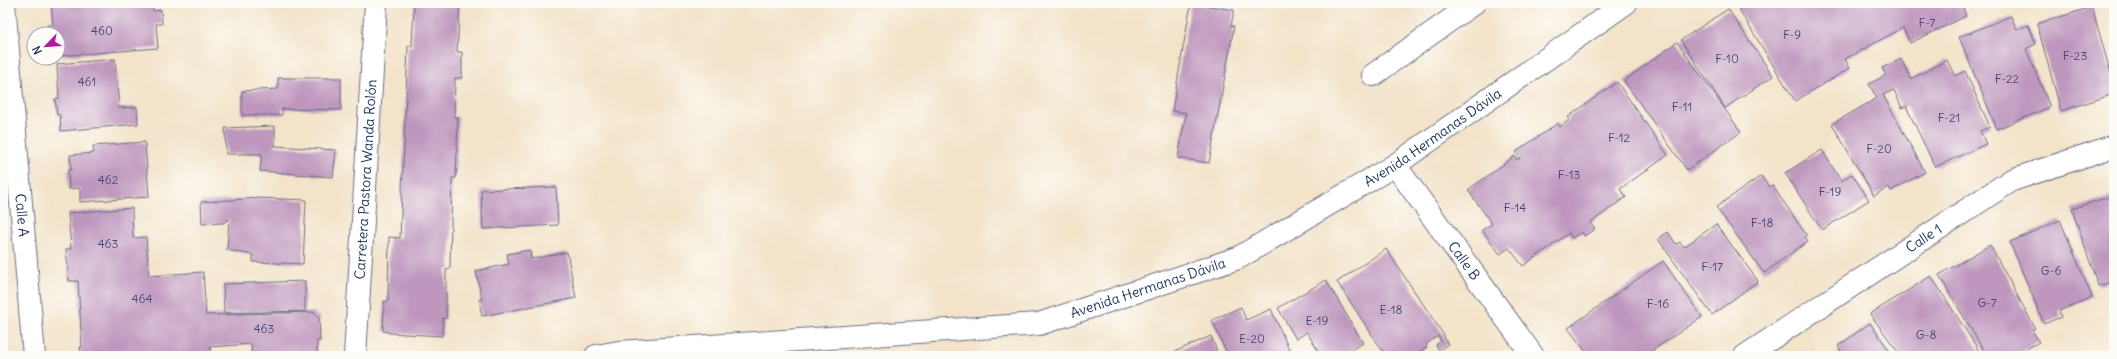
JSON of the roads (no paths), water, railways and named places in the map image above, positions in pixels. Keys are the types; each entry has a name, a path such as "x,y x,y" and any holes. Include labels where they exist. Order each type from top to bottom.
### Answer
{"street":[{"name":"Calle A","path":"4,3 5,35 34,356"},
{"name":"Carretera Pastora Wanda Rolón","path":"355,356 376,3"},
{"path":"1373,75 1474,3"},
{"name":"Avenida Hermanas Dávila","path":"596,356 619,352 1039,324 1238,258 1395,165 1626,3"},
{"name":"Calle 1","path":"1745,356 2012,180 2114,146"},
{"name":"Calle B","path":"1395,165 1533,356"}]}
